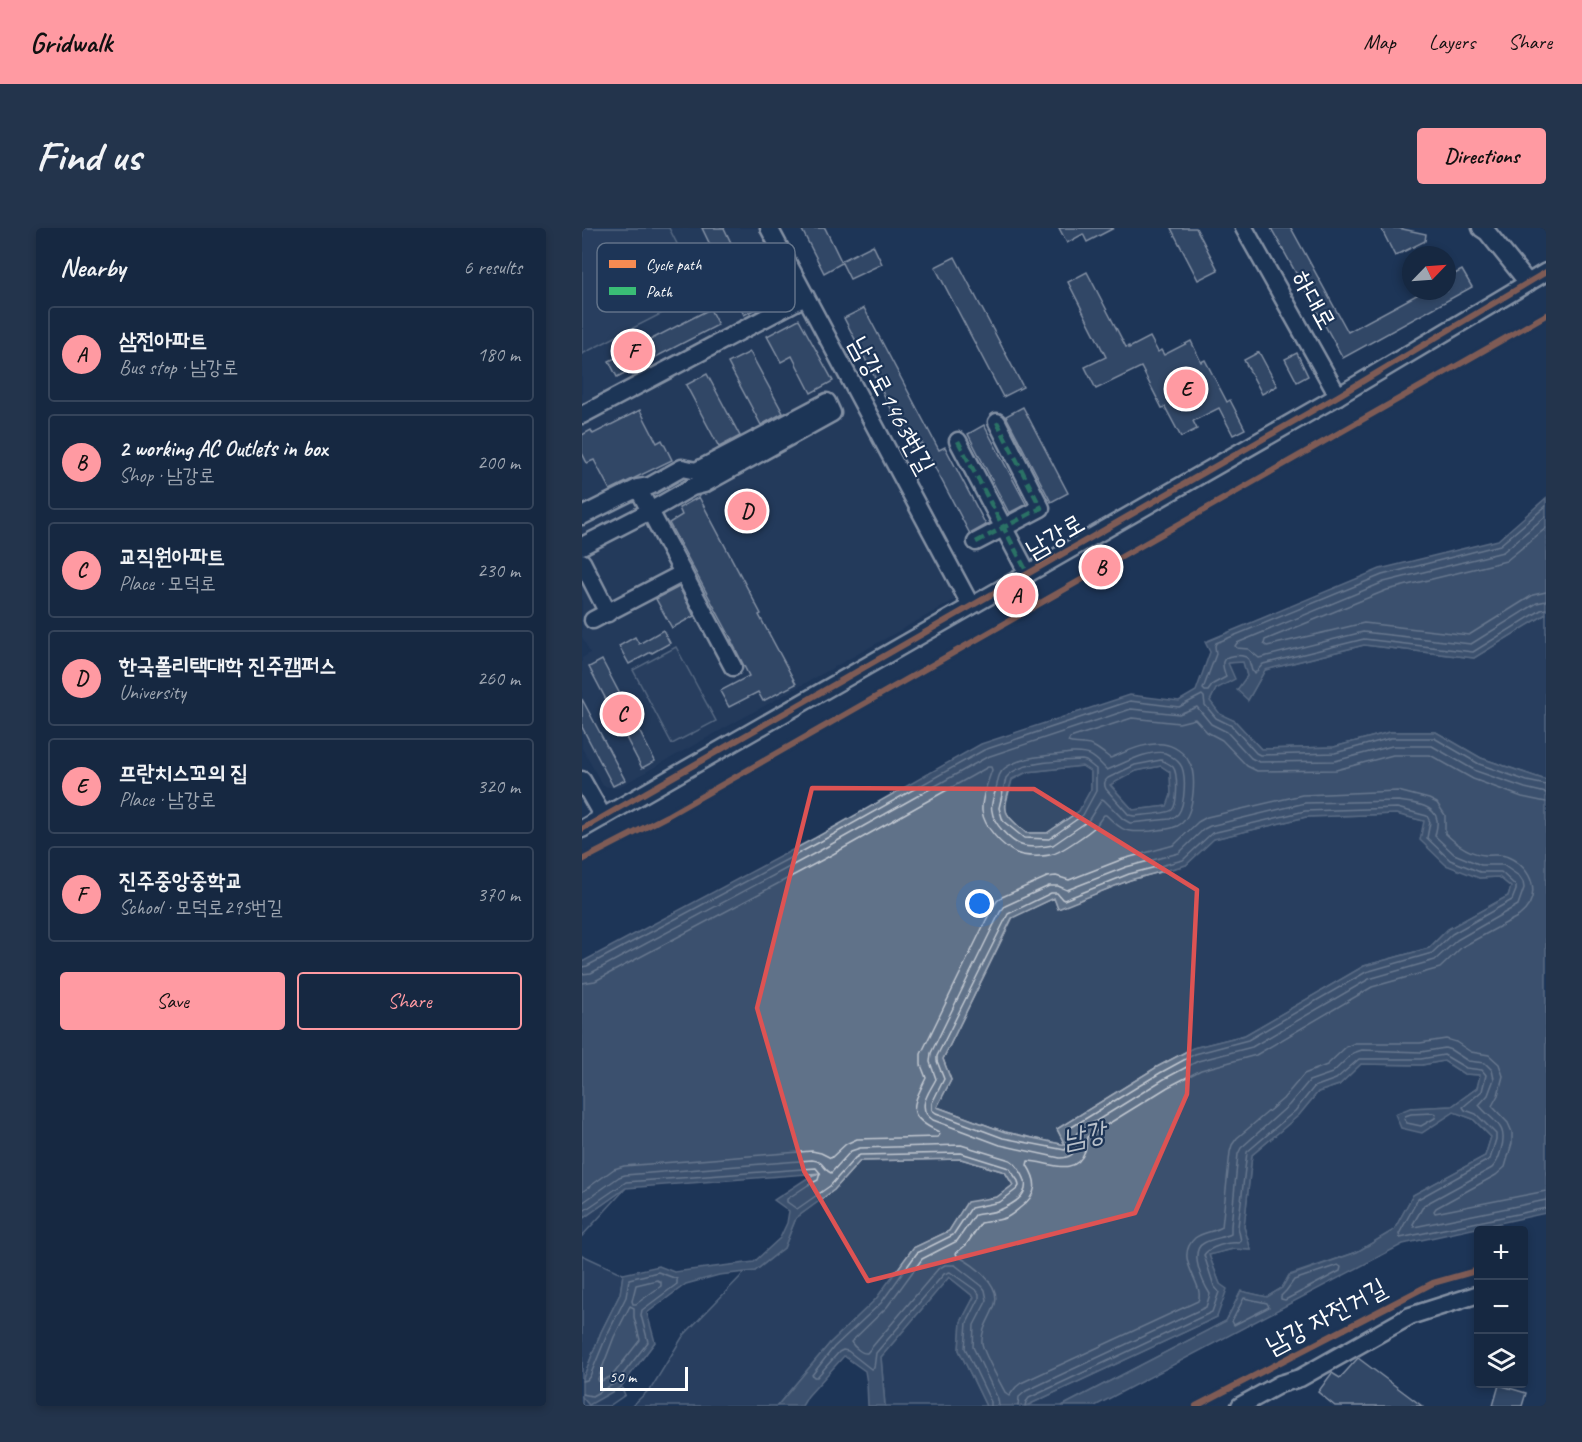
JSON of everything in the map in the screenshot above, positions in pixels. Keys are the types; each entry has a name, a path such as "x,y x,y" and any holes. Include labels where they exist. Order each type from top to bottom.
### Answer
{"street":[{"name":"남강로1463번길","path":"769,228 777,243"},
{"name":"하대로","path":"1245,228 1338,396"},
{"path":"1481,228 1487,232 1528,283"},
{"name":"남강로","path":"582,829 1338,396 1546,272"},
{"name":"남강로1463번길","path":"795,276 971,606"},
{"path":"795,303 806,297"},
{"path":"582,415 778,312"},
{"path":"582,516 638,488 650,486 682,468 696,471 827,402 832,413 704,484 692,487 582,546"},
{"path":"976,542 1041,508 996,422"},
{"path":"958,441 1028,574"},
{"path":"638,488 733,667"},
{"path":"582,562 601,616 684,573"},
{"path":"582,780 603,817"},
{"path":"1240,1406 1280,1384 1300,1378 1410,1316 1474,1296"}],"highlighted area":[{"path":"812,788 1034,789 1197,890 1187,1094 1135,1213 868,1281 804,1171 757,1008"}],"shaded area":[{"path":"582,228 759,228 766,243 597,243 597,312 757,312 582,404"},
{"path":"582,228 669,228 677,243 597,243 597,312 665,312 582,354"},
{"path":"804,311 960,597 617,788 603,786 582,748 582,658 590,653 582,637 582,424"},
{"path":"1546,614 1546,780 1481,758 1436,732 1390,732 1334,747 1261,749 1235,721 1220,715 1210,701 1228,663 1243,661 1247,676 1248,700 1265,670 1364,645 1474,658"},
{"path":"676,647 716,721 672,744 633,670"},
{"path":"1083,766 1091,771 1091,789 1079,811 1047,833 1026,833 1011,820 1006,805 1012,780 1027,772"},
{"path":"1161,766 1170,772 1171,795 1168,806 1133,810 1110,784 1136,771"},
{"path":"1396,814 1424,821 1479,878 1499,877 1511,887 1508,896 1448,929 1429,948 1364,966 1245,1035 1193,1048 1157,1067 1057,1129 1065,1145 1005,1132 937,1107 951,1080 943,1059 1013,917 1054,898 1058,908 1130,880 1186,865 1213,839 1306,817"},
{"path":"1444,1061 1464,1074 1481,1075 1477,1088 1452,1106 1410,1108 1455,1112 1473,1119 1491,1137 1485,1156 1413,1195 1394,1230 1357,1252 1289,1275 1282,1288 1267,1297 1241,1291 1226,1321 1062,1406 1026,1406 1217,1317 1220,1284 1209,1255 1233,1249 1251,1250 1244,1227 1252,1155 1299,1115 1318,1092 1339,1085 1361,1064 1422,1065"},
{"path":"961,1159 1005,1172 1013,1185 997,1197 967,1203 949,1231 913,1248 876,1299 830,1343 777,1406 632,1406 652,1387 683,1336 745,1272 755,1271 784,1248 796,1218 834,1190 860,1161"},
{"path":"626,1188 582,1236 582,1219"},
{"path":"582,1255 623,1274 620,1294 601,1332 582,1381"},
{"path":"949,1277 974,1297 961,1322 959,1350 986,1406 885,1406 881,1357"},
{"path":"655,1342 621,1386 625,1395 609,1406 582,1406 582,1397 589,1405"}],"water":[{"name":"남강","path":"1546,498 1546,614 1474,658 1364,645 1265,670 1248,700 1237,690 1247,676 1243,662 1228,663 1235,679 1216,689 1210,701 1220,714 1235,721 1261,749 1334,747 1390,732 1436,732 1481,758 1546,780 1546,1213 1486,1226 1474,1226 1474,1229 1403,1244 1095,1406 1062,1406 1226,1321 1241,1291 1267,1297 1282,1288 1289,1276 1357,1252 1394,1230 1413,1195 1485,1156 1491,1137 1473,1119 1454,1112 1422,1133 1401,1128 1395,1114 1410,1108 1452,1106 1477,1088 1480,1075 1464,1074 1444,1061 1422,1065 1361,1064 1339,1085 1318,1092 1299,1115 1252,1155 1244,1227 1251,1250 1233,1249 1209,1255 1220,1284 1227,1289 1217,1317 1026,1406 986,1406 959,1350 961,1322 974,1297 949,1277 881,1357 885,1406 868,1406 865,1371 844,1356 808,1396 802,1406 777,1406 830,1343 876,1299 913,1248 949,1231 967,1202 997,1197 1013,1185 1005,1172 961,1159 860,1161 834,1190 796,1218 784,1248 755,1271 719,1275 686,1284 647,1313 655,1342 621,1387 589,1405 582,1397 582,1381 601,1332 620,1294 623,1274 659,1266 674,1272 754,1262 780,1238 787,1223 789,1211 774,1200 806,1179 821,1173 626,1188 582,1219 582,962 815,838 981,744 1130,695 1179,701 1196,691 1210,652 1205,642 1380,569 1498,540","holes":["1082,766 1091,772 1091,789 1079,811 1047,833 1026,833 1008,815 1006,805 1012,779 1027,772","1161,766 1170,772 1171,795 1167,806 1133,810 1110,785 1136,771","1396,814 1424,821 1420,840 1446,865 1479,878 1499,877 1511,887 1508,896 1448,929 1429,948 1364,966 1245,1035 1193,1048 1157,1067 1057,1129 1065,1145 1005,1132 937,1107 951,1080 943,1059 1012,918 1054,898 1058,909 1130,880 1186,865 1214,839 1306,817"]}],"building":[{"path":"702,228 724,228 731,243 709,243"},
{"path":"801,228 825,228 842,263 824,273"},
{"path":"1059,228 1114,228 1087,242 1083,234 1067,243"},
{"path":"1171,228 1196,228 1218,270 1198,280"},
{"path":"1271,228 1291,228 1348,332 1407,300 1448,300 1343,358"},
{"path":"1381,228 1398,228 1426,234 1425,241 1415,246 1402,246 1402,252 1395,256"},
{"path":"873,245 882,264 850,279 841,261"},
{"path":"955,257 1023,387 1003,397 935,267"},
{"path":"1462,270 1472,287 1456,296 1456,273"},
{"path":"1087,272 1126,347 1129,346 1129,348 1150,337 1158,352 1161,350 1164,355 1191,341 1201,362 1205,360 1227,402 1230,400 1245,429 1233,435 1219,408 1193,421 1197,429 1181,437 1165,407 1162,408 1141,367 1096,389 1085,367 1106,357 1068,282"},
{"path":"864,308 939,450 945,447 986,525 970,534 922,443 912,449 844,318"},
{"path":"704,312 712,312 718,325 617,377 609,361"},
{"path":"799,319 833,381 811,393 792,356 781,362 767,336"},
{"path":"750,352 783,413 761,425 728,363"},
{"path":"1259,352 1277,386 1262,394 1244,360"},
{"path":"1297,353 1308,376 1297,382 1285,359"},
{"path":"707,374 740,436 719,447 686,385"},
{"path":"1023,407 1068,493 1051,502 1006,416"},
{"path":"640,410 657,443 662,440 672,460 610,490 594,460 587,463 582,453 582,435 591,430 593,434"},
{"path":"984,425 1026,504 1009,513 968,434"},
{"path":"699,497 796,684 763,701 758,692 729,707 720,691 749,676 669,523 682,515 679,508"},
{"path":"679,587 694,616 672,628 656,599"},
{"path":"663,630 670,643 629,664 619,646 635,637 639,644"},
{"path":"602,660 655,761 642,768 589,667"},
{"path":"582,699 625,780 613,786 582,727"},
{"path":"1358,1358 1422,1406 1335,1406 1318,1392 1332,1373 1340,1378"},
{"path":"1498,1388 1509,1388 1526,1393 1522,1406 1493,1406"}],"marked path":[{"path":"976,542 1041,508 997,422"},
{"path":"958,441 1028,574"}],"cycle path":[{"path":"582,829 1338,396 1546,272"},
{"path":"582,860 667,816 1546,315"},
{"name":"남강 자전거길","path":"1196,1406 1433,1283 1474,1271"}],"place":[{"name":"진주중앙중학교","path":"633,351"},
{"name":"프란치스꼬의 집","path":"1186,389"},
{"name":"한국폴리택대학 진주캠퍼스","path":"747,511"},
{"name":"2 working AC Outlets in box","path":"1101,567"},
{"name":"삼전아파트","path":"1016,595"},
{"name":"교직원아파트","path":"622,714"}]}
